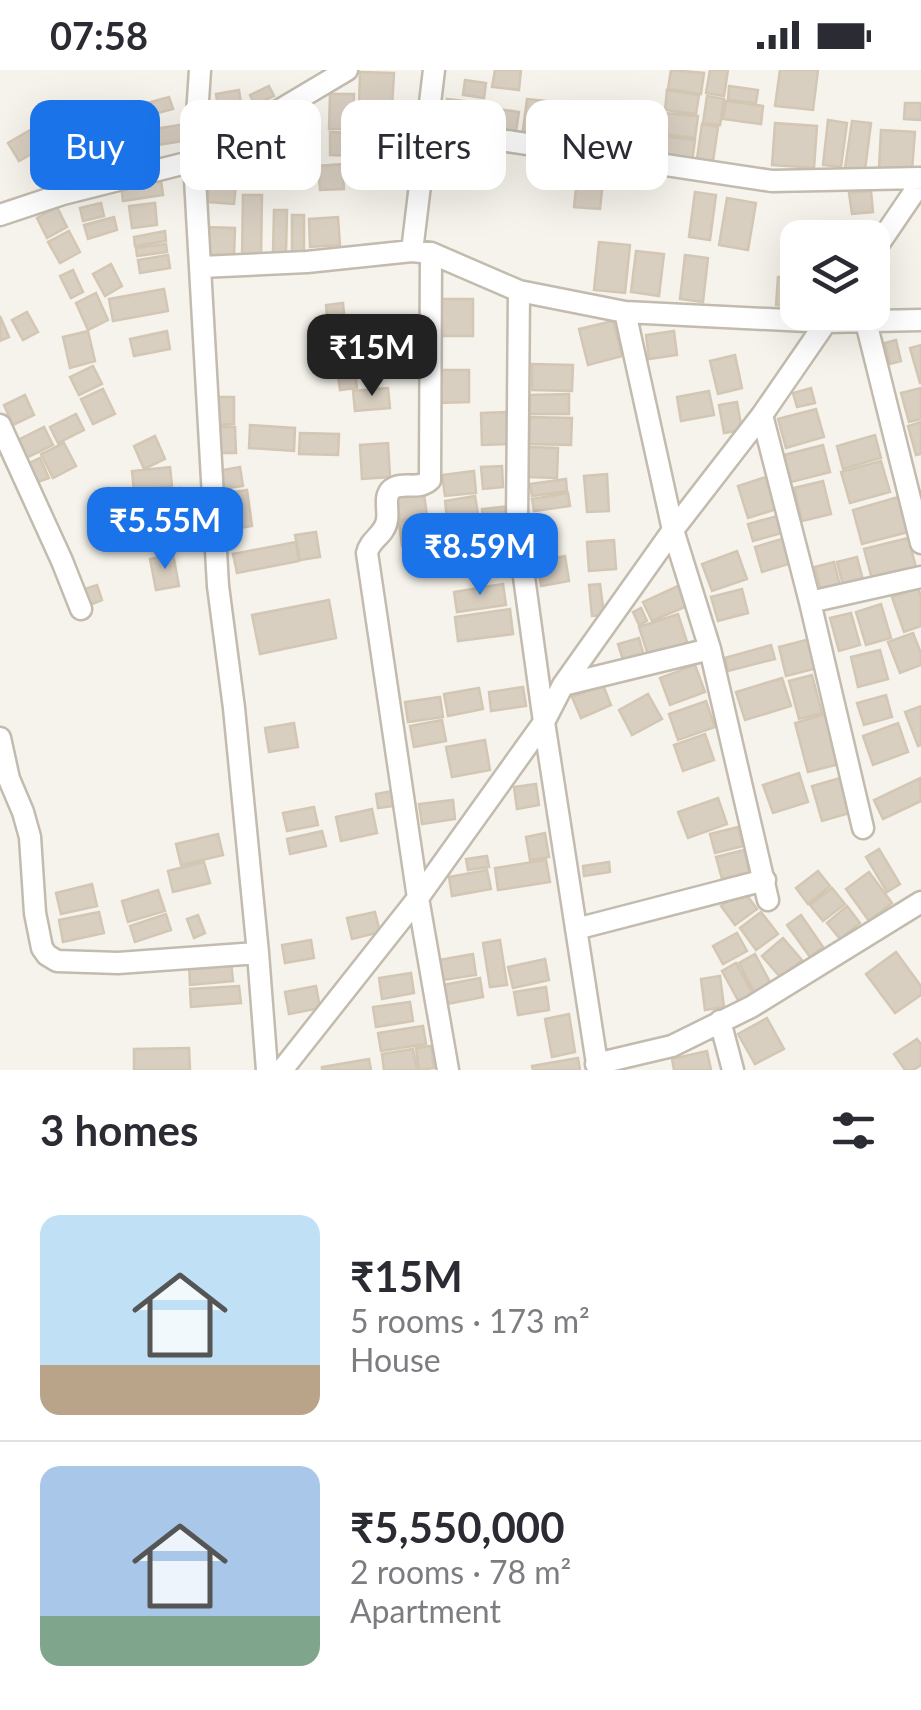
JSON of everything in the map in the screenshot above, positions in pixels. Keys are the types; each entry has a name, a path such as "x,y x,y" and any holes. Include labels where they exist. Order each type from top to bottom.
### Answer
{"street":[{"path":"198,100 200,70"},
{"path":"289,100 324,77 347,70"},
{"path":"430,100 434,70"},
{"path":"506,141 772,180 921,180"},
{"path":"0,216 63,194 180,165"},
{"path":"890,227 921,180"},
{"path":"196,190 218,586 234,708 267,1070"},
{"path":"424,190 421,252 430,480 424,485 394,487 390,491 387,521 382,534 369,543 367,553 418,898 448,1070"},
{"path":"201,267 421,252 519,291 625,312 780,316"},
{"path":"519,291 517,526 597,1067 672,1046 751,1007 921,902"},
{"path":"576,928 766,890 710,649 672,530 625,312"},
{"path":"890,321 921,320"},
{"path":"282,1070 418,898 544,722 564,685 672,530 762,416 820,330"},
{"path":"868,330 921,543"},
{"path":"762,416 863,828"},
{"path":"0,426 82,609"},
{"path":"810,602 921,577"},
{"path":"564,685 710,649"},
{"path":"0,738 30,837 36,913 42,948 47,955 57,962 118,963 258,953"},
{"path":"720,1022 733,1070"}],"building":[{"path":"495,70 521,70 519,90 492,87"},
{"path":"671,70 704,73 701,94 668,89"},
{"path":"710,70 728,70 724,96 706,93"},
{"path":"780,70 818,70 813,110 775,106"},
{"path":"360,72 394,73 392,100 359,100"},
{"path":"465,80 486,83 484,98 463,95"},
{"path":"269,86 274,96 252,100 250,95"},
{"path":"729,86 758,90 756,103 728,100"},
{"path":"239,90 240,100 217,100 216,94"},
{"path":"667,90 699,95 696,114 668,110"},
{"path":"330,94 354,94 354,100 341,100 341,129 329,129"},
{"path":"707,96 724,99 720,125 703,123"},
{"path":"169,97 173,109 160,113 158,100"},
{"path":"726,101 763,106 761,124 723,119"},
{"path":"905,103 921,103 921,120 904,119"},
{"path":"506,110 519,112 515,137 506,136"},
{"path":"668,113 698,116 695,138 668,135"},
{"path":"828,120 847,123 841,167 823,165"},
{"path":"852,121 871,123 865,170 845,168"},
{"path":"775,123 817,126 814,168 772,165"},
{"path":"702,124 718,127 713,161 697,159"},
{"path":"180,125 180,141 160,145 160,128"},
{"path":"30,130 30,155 19,161 8,143"},
{"path":"881,130 915,132 912,170 879,168"},
{"path":"330,132 341,132 341,155 330,155"},
{"path":"668,137 695,140 692,161 668,158"},
{"path":"341,164 341,189 321,190 321,166"},
{"path":"160,180 163,195 123,201 122,190 160,190"},
{"path":"209,190 235,190 234,204 208,202"},
{"path":"576,190 602,190 600,209 574,207"},
{"path":"871,191 873,212 852,214 849,193"},
{"path":"695,192 716,195 710,240 689,237"},
{"path":"243,195 262,195 261,258 242,257"},
{"path":"727,198 756,203 748,250 719,245"},
{"path":"101,203 104,216 83,221 80,208"},
{"path":"155,203 157,225 132,228 129,206"},
{"path":"57,207 67,227 47,238 37,218"},
{"path":"274,210 287,210 286,253 273,253"},
{"path":"292,215 304,215 304,259 292,259"},
{"path":"114,217 117,230 88,239 84,225"},
{"path":"338,217 340,245 310,247 309,219"},
{"path":"204,227 235,228 234,258 203,257"},
{"path":"69,231 80,252 60,263 48,242"},
{"path":"165,231 166,241 135,246 134,237"},
{"path":"599,242 630,245 625,293 594,290"},
{"path":"166,244 167,252 137,256 136,248"},
{"path":"636,251 664,254 659,296 631,292"},
{"path":"168,255 170,268 140,273 138,260"},
{"path":"685,255 708,258 703,302 680,299"},
{"path":"111,264 122,286 105,296 93,274"},
{"path":"73,270 83,292 71,298 60,276"},
{"path":"778,277 780,277 780,305 776,305"},
{"path":"164,289 168,311 113,321 109,299"},
{"path":"96,293 108,320 88,330 76,303"},
{"path":"434,299 473,299 473,336 434,336"},
{"path":"343,303 346,335 329,337 326,305"},
{"path":"27,312 38,332 23,340 12,320"},
{"path":"0,316 9,337 0,341"},
{"path":"613,321 622,356 588,365 579,329"},
{"path":"88,331 95,361 70,368 63,337"},
{"path":"167,331 170,349 134,356 130,339"},
{"path":"674,331 677,355 649,359 646,335"},
{"path":"896,340 901,361 890,364 885,343"},
{"path":"921,345 921,383 920,383 910,348"},
{"path":"735,355 742,388 718,394 710,361"},
{"path":"353,356 357,388 340,390 336,358"},
{"path":"532,364 573,365 572,391 532,390"},
{"path":"93,366 102,384 79,395 70,377"},
{"path":"438,370 469,370 469,402 438,403"},
{"path":"388,388 390,408 355,411 353,391"},
{"path":"811,388 815,403 797,407 793,393"},
{"path":"921,388 921,419 909,422 901,393"},
{"path":"103,389 115,414 93,424 81,399"},
{"path":"709,391 714,415 681,421 677,397"},
{"path":"569,394 569,414 530,414 530,395"},
{"path":"25,395 34,415 13,425 4,405"},
{"path":"215,397 234,397 234,424 216,425"},
{"path":"737,402 742,430 724,433 719,405"},
{"path":"816,409 824,437 786,448 778,419"},
{"path":"507,412 509,444 482,445 481,413"},
{"path":"76,414 84,430 58,443 50,427"},
{"path":"530,417 572,418 571,445 529,444"},
{"path":"921,422 921,454 916,455 908,426"},
{"path":"250,425 295,428 294,451 249,448"},
{"path":"44,427 53,445 26,458 18,440"},
{"path":"217,427 235,427 236,453 218,453"},
{"path":"300,433 339,434 338,455 299,454"},
{"path":"875,435 881,458 843,469 837,446"},
{"path":"155,436 165,459 144,469 134,446"},
{"path":"64,443 76,466 53,478 41,454"},
{"path":"388,443 390,477 362,479 360,445"},
{"path":"823,445 830,472 791,482 784,455"},
{"path":"529,447 558,448 557,478 528,477"},
{"path":"40,458 49,478 38,482 29,463"},
{"path":"881,461 890,492 850,503 841,472"},
{"path":"502,466 503,487 483,489 481,467"},
{"path":"170,467 172,486 134,491 132,471"},
{"path":"240,467 243,486 221,489 218,471"},
{"path":"474,471 476,493 445,496 442,475"},
{"path":"607,474 609,511 587,512 584,476"},
{"path":"766,477 777,509 748,518 738,486"},
{"path":"566,479 567,491 532,496 530,484"},
{"path":"823,481 831,514 802,521 794,488"},
{"path":"181,488 186,527 144,533 139,494"},
{"path":"247,490 252,526 226,530 221,494"},
{"path":"568,493 570,506 534,511 532,499"},
{"path":"424,494 427,516 400,520 397,497"},
{"path":"475,496 478,514 447,519 445,501"},
{"path":"898,497 908,532 862,544 853,510"},
{"path":"509,506 512,529 485,532 482,509"},
{"path":"781,515 785,532 753,541 748,524"},
{"path":"478,516 481,534 448,540 445,522"},
{"path":"426,519 429,542 402,546 399,522"},
{"path":"316,532 320,557 300,560 295,535"},
{"path":"483,536 487,556 451,563 448,543"},
{"path":"785,538 792,563 762,572 755,547"},
{"path":"908,538 916,567 872,579 864,549"},
{"path":"614,540 616,569 589,571 587,542"},
{"path":"296,542 299,561 237,573 233,554"},
{"path":"737,551 747,579 712,591 702,564"},
{"path":"173,554 179,586 156,590 150,559"},
{"path":"565,556 569,581 541,586 537,562"},
{"path":"857,557 863,580 843,585 837,562"},
{"path":"834,562 841,589 822,594 815,567"},
{"path":"503,584 506,605 457,612 454,592"},
{"path":"600,584 604,615 592,616 589,585"},
{"path":"97,585 102,600 85,607 79,591"},
{"path":"678,586 687,606 652,621 643,602"},
{"path":"918,588 921,626 904,632 892,597"},
{"path":"742,589 748,613 718,621 711,597"},
{"path":"329,600 336,638 260,654 252,615"},
{"path":"881,604 891,638 866,645 856,612"},
{"path":"641,608 647,621 639,625 633,612"},
{"path":"510,609 513,634 458,641 455,617"},
{"path":"851,613 860,645 839,651 830,618"},
{"path":"678,614 689,648 650,661 639,627"},
{"path":"913,633 921,665 900,673 888,642"},
{"path":"639,638 645,660 625,666 618,644"},
{"path":"810,639 817,668 786,676 779,647"},
{"path":"771,645 775,659 728,671 725,658"},
{"path":"880,650 888,679 858,687 851,657"},
{"path":"695,665 705,692 670,705 660,678"},
{"path":"812,675 822,713 799,719 789,681"},
{"path":"782,678 791,706 745,720 736,692"},
{"path":"603,685 611,705 581,718 572,697"},
{"path":"523,687 526,706 491,711 489,692"},
{"path":"479,688 483,709 448,716 444,694"},
{"path":"648,694 662,719 632,735 619,710"},
{"path":"886,695 892,717 864,725 857,703"},
{"path":"440,697 443,717 408,722 405,702"},
{"path":"706,701 715,727 678,740 669,714"},
{"path":"921,706 921,745 918,746 905,712"},
{"path":"826,714 839,764 808,772 795,723"},
{"path":"442,720 446,741 414,747 410,726"},
{"path":"294,723 298,747 269,752 265,728"},
{"path":"898,723 908,752 873,765 863,736"},
{"path":"705,734 714,760 683,771 674,745"},
{"path":"485,740 490,770 452,777 446,747"},
{"path":"799,773 808,802 773,813 763,785"},
{"path":"840,778 850,813 822,821 812,786"},
{"path":"920,778 921,801 883,819 874,800"},
{"path":"536,784 539,805 517,809 514,787"},
{"path":"392,791 394,806 378,808 376,794"},
{"path":"718,798 727,824 688,838 678,812"},
{"path":"453,800 455,819 422,824 419,804"},
{"path":"314,807 318,825 287,831 283,813"},
{"path":"372,809 377,833 341,841 336,817"},
{"path":"738,827 743,846 715,853 710,834"},
{"path":"322,831 326,846 290,854 287,839"},
{"path":"545,833 549,857 530,860 526,837"},
{"path":"218,834 223,855 181,865 176,844"},
{"path":"879,849 900,884 887,892 866,857"},
{"path":"744,850 749,872 722,879 716,857"},
{"path":"487,856 489,867 468,870 466,859"},
{"path":"546,860 550,882 498,890 495,868"},
{"path":"204,862 210,883 173,892 168,871"},
{"path":"609,862 610,872 584,876 583,866"},
{"path":"487,870 491,889 452,896 449,877"},
{"path":"818,871 830,886 808,904 796,888"},
{"path":"869,872 892,903 869,921 846,889"},
{"path":"92,884 97,906 61,914 56,893"},
{"path":"832,888 845,904 823,921 810,905"},
{"path":"158,890 165,911 128,922 122,901"},
{"path":"743,890 757,909 735,925 721,906"},
{"path":"847,906 860,923 840,939 827,923"},
{"path":"99,912 104,933 63,942 59,920"},
{"path":"375,912 380,932 352,939 347,918"},
{"path":"761,912 778,934 756,950 740,928"},
{"path":"166,914 171,930 135,942 130,926"},
{"path":"198,915 205,933 194,938 187,919"},
{"path":"801,915 823,947 810,957 787,925"},
{"path":"737,933 747,951 723,964 713,946"},
{"path":"783,938 802,960 781,978 762,956"},
{"path":"311,940 314,958 285,963 282,945"},
{"path":"500,940 507,985 490,987 483,943"},
{"path":"896,952 921,986 921,995 895,1013 866,974"},
{"path":"473,954 476,975 442,980 439,960"},
{"path":"755,954 771,984 755,993 739,963"},
{"path":"545,959 549,980 513,988 508,967"},
{"path":"231,961 233,981 190,985 189,965"},
{"path":"736,963 753,994 739,1002 722,971"},
{"path":"411,973 414,993 382,999 379,978"},
{"path":"720,976 724,1007 705,1010 701,979"},
{"path":"480,978 483,997 447,1004 443,985"},
{"path":"239,986 241,1003 191,1007 190,989"},
{"path":"316,986 320,1008 289,1014 285,992"},
{"path":"546,987 549,1010 518,1015 514,992"},
{"path":"410,1002 413,1021 376,1027 373,1007"},
{"path":"569,1014 575,1052 552,1057 545,1019"},
{"path":"767,1018 784,1049 755,1064 738,1034"},
{"path":"423,1026 426,1044 381,1051 378,1033"},
{"path":"917,1039 921,1044 921,1065 905,1070 894,1054"},
{"path":"431,1046 434,1068 419,1070 416,1048"},
{"path":"189,1048 190,1070 134,1070 134,1049"},
{"path":"413,1049 417,1070 384,1070 382,1054"},
{"path":"707,1051 711,1070 674,1070 672,1059"},
{"path":"578,1058 580,1070 533,1070 532,1066"},
{"path":"369,1059 371,1070 322,1070 322,1067"}]}
